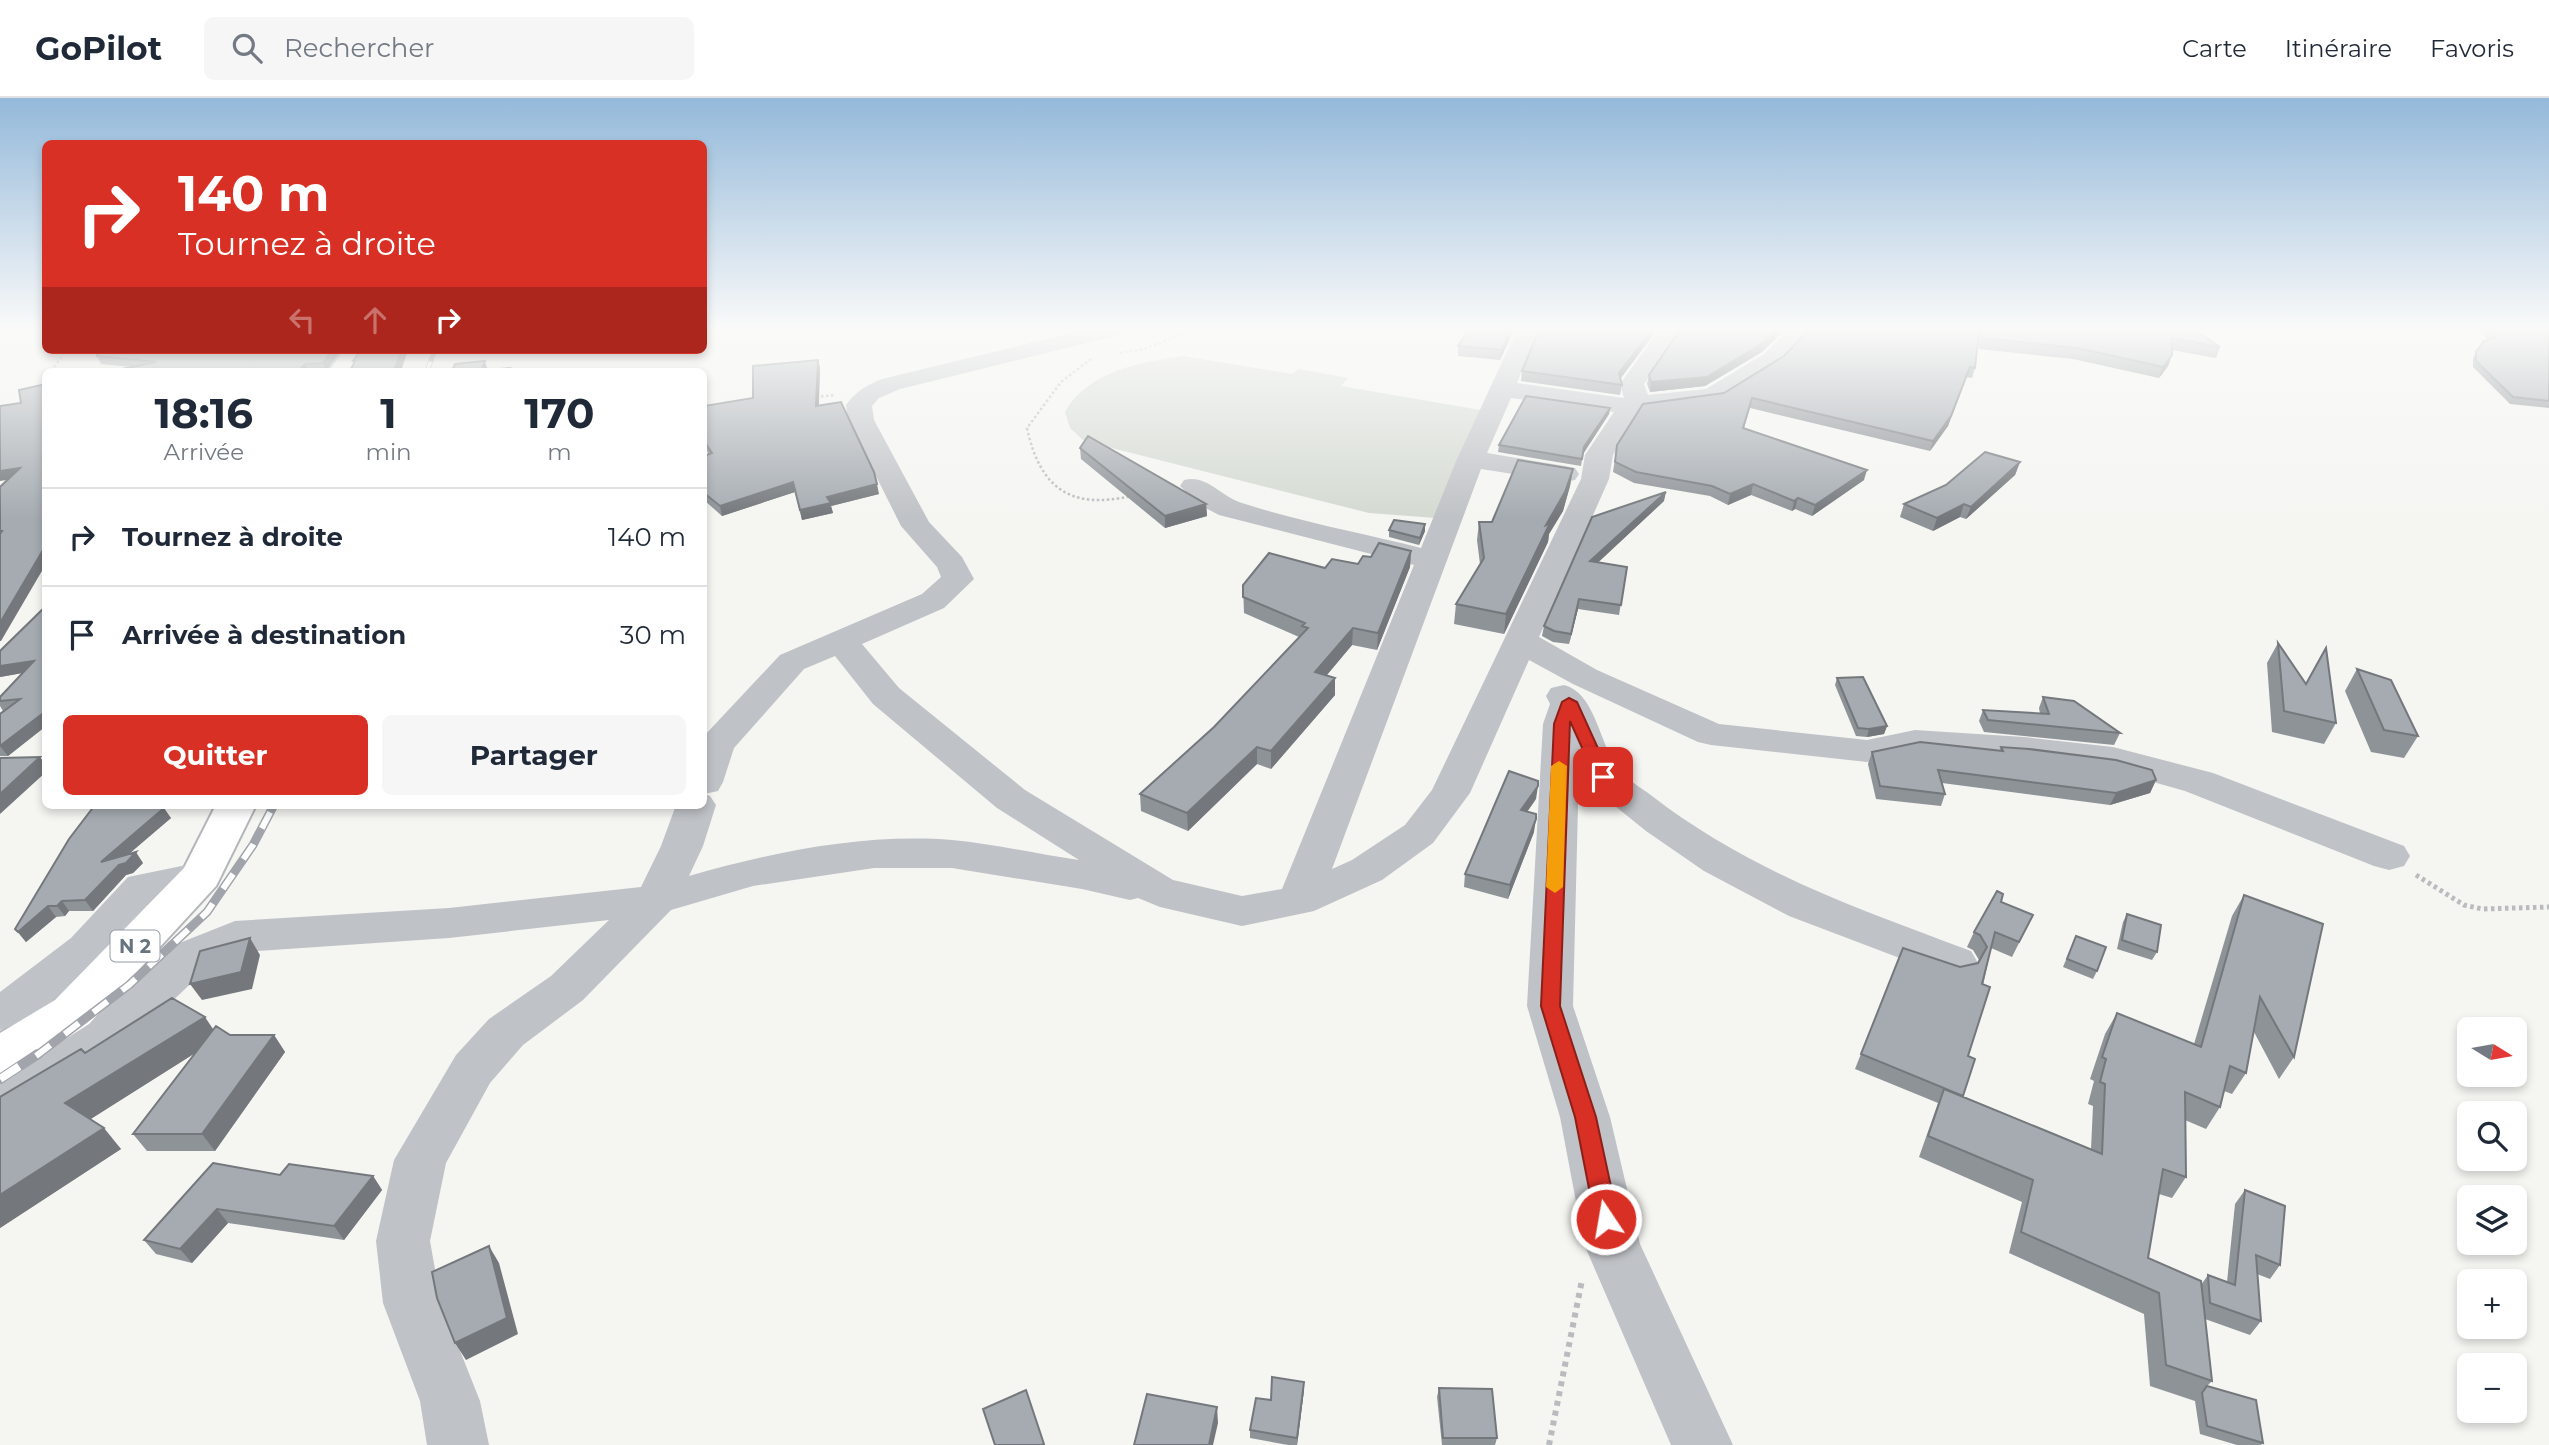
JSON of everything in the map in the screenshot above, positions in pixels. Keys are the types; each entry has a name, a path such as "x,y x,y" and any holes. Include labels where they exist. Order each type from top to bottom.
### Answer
{"main road":[{"name":"N 2","path":"0,1057 72,1012 201,876 234,809"}],"street":[{"path":"707,773 716,746 792,662 933,601 958,579 951,564 916,526 861,420 859,405 870,393"},
{"path":"1298,901 1472,459 1501,393"},
{"path":"1536,393 1631,407 1654,401 1712,396 1717,393"},
{"path":"0,1097 58,1064 144,1001 193,955 235,937 449,923 656,900 751,872 874,854 952,854 1082,875 1242,911 1298,901 1367,870 1419,834 1450,793 1595,479 1599,455 1637,398 1635,393"},
{"path":"1472,459 1595,479"},
{"path":"1194,486 1210,499 1230,509 1432,560"},
{"path":"1519,640 1569,702 1603,777 1660,822 1719,862 1804,905 1955,963"},
{"path":"1519,640 1585,677 1711,734 1867,751 1916,741 2012,747 2113,759 2199,782 2389,856"},
{"path":"841,641 886,696 1011,799 1160,892"},
{"path":"1569,702 1561,724 1550,1006 1585,1117 1612,1244 1702,1445"},
{"path":"458,1445 450,1401 412,1303 403,1241 420,1160 473,1069 506,1032 567,988 656,900 682,846 695,809"},
{"path":"0,1012 13,1007 87,949 143,887 201,876"}],"path":[{"path":"1053,393 1027,428 1030,453 1045,478 1073,500 1114,501 1140,493"},
{"path":"2389,856 2464,905 2482,909 2549,907"},
{"path":"1549,1445 1581,1281 1612,1244"}],"shaded area":[{"path":"1081,393 1381,393 1486,411 1436,518 1369,513 1084,441 1070,428 1065,412"}],"building":[{"path":"19,393 42,393 42,552 0,623 0,487 20,468 0,471 0,406 21,403"},
{"path":"753,393 817,393 816,406 841,402 877,484 827,497 831,503 800,510 793,482 720,506 707,495 707,455 712,453 707,446 707,406 753,398"},
{"path":"1724,393 1960,393 1951,416 1933,441 1752,398 1743,428 1867,470 1815,505 1798,498 1794,501 1753,484 1730,494 1712,486 1636,472 1615,462 1617,445 1643,404"},
{"path":"2509,393 2549,393 2549,401 2513,397"},
{"path":"1526,396 1610,408 1584,447 1582,459 1499,445"},
{"path":"1088,436 1206,504 1165,516 1080,448"},
{"path":"1985,452 2020,462 1971,507 1964,504 1937,518 1904,504 1946,485"},
{"path":"1518,460 1573,469 1565,492 1546,525 1550,523 1506,614 1456,604 1484,558 1479,522 1492,522"},
{"path":"1666,492 1590,561 1627,567 1621,605 1579,599 1571,634 1544,626 1592,517"},
{"path":"1394,520 1425,524 1420,538 1389,530"},
{"path":"1379,543 1411,551 1378,633 1353,628 1315,672 1335,678 1271,751 1257,747 1187,813 1140,794 1214,727 1308,628 1302,626 1305,623 1243,597 1243,585 1269,553 1325,568 1332,559 1358,564 1363,556 1371,557"},
{"path":"42,610 42,714 0,746 0,714 20,699 0,701 0,697 34,661 0,666 0,651"},
{"path":"2278,643 2306,684 2326,648 2336,723 2284,711"},
{"path":"2357,669 2391,680 2418,736 2384,730"},
{"path":"1863,677 1887,726 1858,728 1837,678"},
{"path":"2043,697 2074,701 2120,733 1988,720 1983,710 2049,714"},
{"path":"1920,742 2003,751 2001,747 2029,749 2116,760 2152,770 2156,780 2116,793 1938,770 1945,794 1880,786 1872,752"},
{"path":"40,757 0,794 0,758"},
{"path":"1509,771 1538,781 1538,786 1521,810 1536,814 1536,819 1510,885 1465,874"},
{"path":"92,809 163,809 101,862 136,852 126,863 119,865 85,900 62,901 57,906 48,906 18,932 15,929 69,839"},
{"path":"1997,891 2003,894 2001,902 2033,915 2019,942 1995,932 1982,984 1990,987 1968,1056 1975,1059 1963,1096 1861,1054 1903,948 1960,967 1978,963 1987,947 1980,935 1974,932"},
{"path":"2244,895 2323,924 2294,1057 2260,997 2246,1073 2230,1066 2220,1107 2185,1092 2186,1177 2163,1169 2148,1258 2201,1281 2212,1381 2166,1365 2159,1293 2021,1232 2033,1180 1928,1136 1944,1089 2102,1154 2105,1084 2100,1082 2106,1059 2102,1057 2117,1013 2201,1047"},
{"path":"2127,914 2161,925 2157,952 2122,940"},
{"path":"2076,936 2106,947 2097,971 2067,959"},
{"path":"250,938 241,972 190,984 200,951"},
{"path":"172,998 205,1017 65,1103 104,1128 0,1195 0,1097 81,1049 85,1053"},
{"path":"216,1026 230,1035 274,1035 202,1134 133,1134"},
{"path":"213,1163 280,1175 289,1164 373,1176 334,1226 217,1209 180,1249 144,1240"},
{"path":"2245,1190 2285,1206 2280,1265 2256,1255 2261,1321 2210,1303 2208,1275 2235,1285"},
{"path":"489,1246 507,1318 455,1343 437,1298 432,1272"},
{"path":"1272,1377 1304,1382 1297,1438 1250,1430 1256,1398 1271,1400"},
{"path":"2207,1386 2256,1400 2263,1443 2207,1426 2202,1393"},
{"path":"1439,1388 1492,1389 1497,1438 1443,1438"},
{"path":"1026,1390 1044,1444 995,1445 983,1409"},
{"path":"1147,1394 1217,1407 1209,1445 1134,1445"}],"railway":[{"path":"36,1056 129,985 207,912 253,845 272,809"},
{"path":"0,1079 38,1054"}],"slow traffic":[{"path":"1555,887 1559,766"}],"route":[{"path":"1603,777 1569,702 1561,724 1550,1006 1585,1117 1606,1219"}]}
